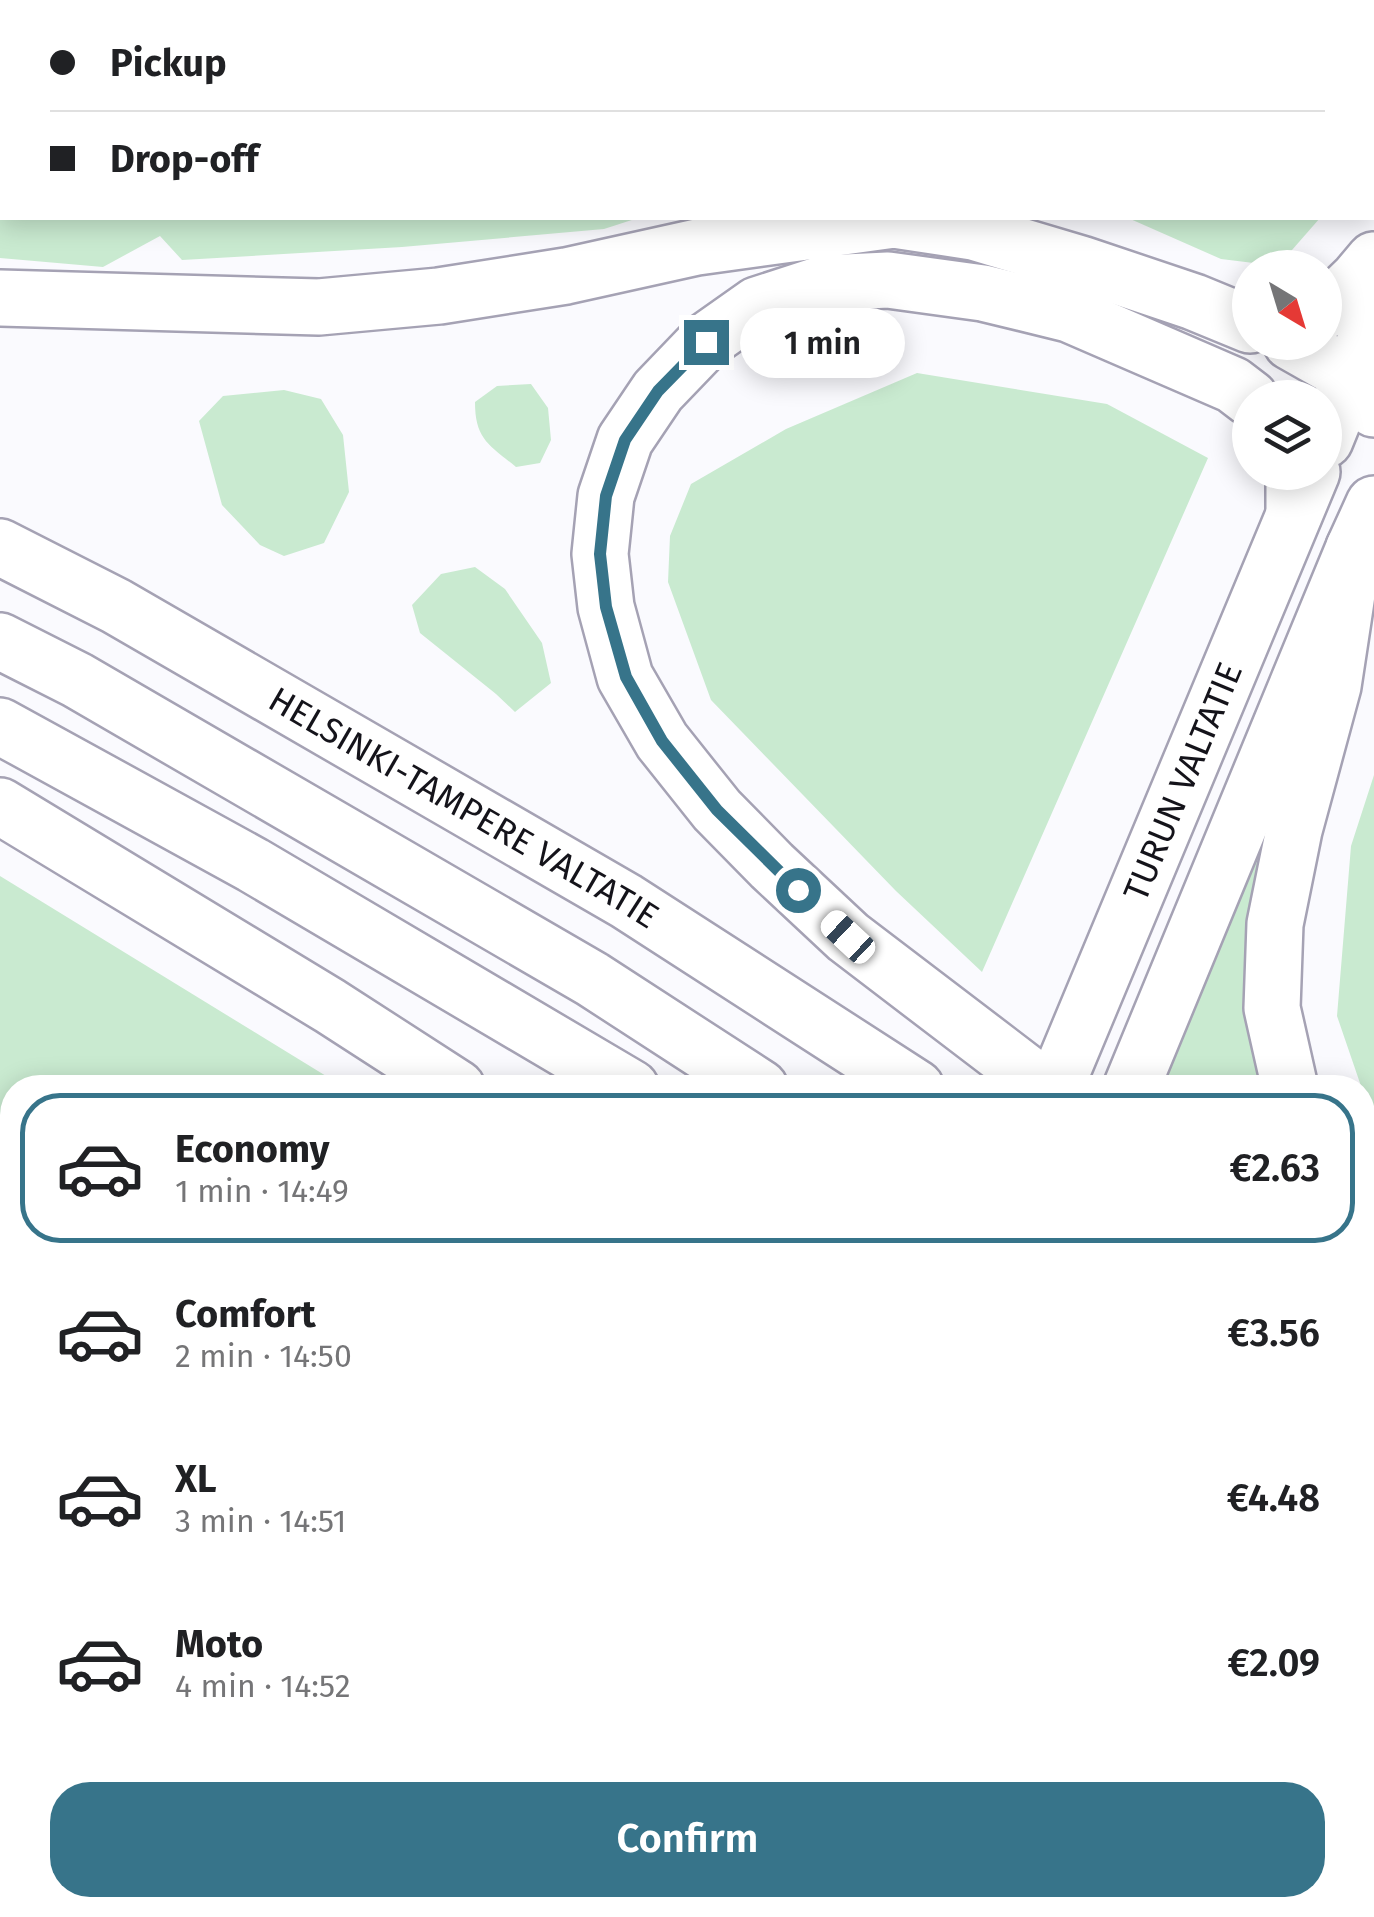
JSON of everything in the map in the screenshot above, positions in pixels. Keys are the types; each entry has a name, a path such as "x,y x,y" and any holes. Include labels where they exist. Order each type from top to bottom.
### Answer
{"highway":[{"path":"0,298 318,307 353,304 439,296 566,276 697,247 894,220 991,237 1232,317"},
{"path":"1342,295 1374,260"},
{"path":"1027,1074 848,937 717,810 662,741 626,677 606,607 600,554 606,496 625,440 658,391 706,342 757,304 825,283 888,280 984,293 1069,314 1232,385"},
{"path":"1342,419 1363,392 1374,319"},
{"path":"1317,360 1363,392"},
{"name":"TURUN VALTATIE","path":"1060,1075 1298,490"},
{"path":"1287,1075 1272,1008 1275,924 1294,830 1333,686 1364,526"},
{"name":"TURUN VALTATIE","path":"1136,1075 1364,526"},
{"name":"HELSINKI-TAMPERE VALTATIE","path":"0,547 116,606 626,902 896,1075"},
{"path":"0,641 77,680 575,969 740,1075"},
{"path":"0,726 253,865 609,1075"},
{"path":"0,806 330,1006 436,1075"}],"green space":[{"path":"0,220 632,220 604,229 402,247 182,260 160,236 103,267 0,258"},
{"path":"1133,220 1318,220 1292,250 1232,250 1232,260"},
{"path":"917,373 1107,404 1208,458 982,972 896,891 711,700 668,582 670,536 691,484 786,429"},
{"path":"531,384 548,408 551,440 540,463 516,467 491,447 481,433 475,402 497,386"},
{"path":"284,390 321,399 343,435 349,492 324,543 284,556 260,545 222,505 199,421 223,396"},
{"path":"475,567 505,589 542,643 551,683 515,712 420,633 412,605 441,574"},
{"path":"1374,775 1374,1075 1357,1075 1337,1016 1351,846"},
{"path":"1264,842 1273,1075 1166,1075"},
{"path":"0,876 324,1075 0,1075"}],"route":[{"path":"706,342 658,391 625,440 606,496 600,554 606,607 626,677 662,741 717,810 798,890"}]}
